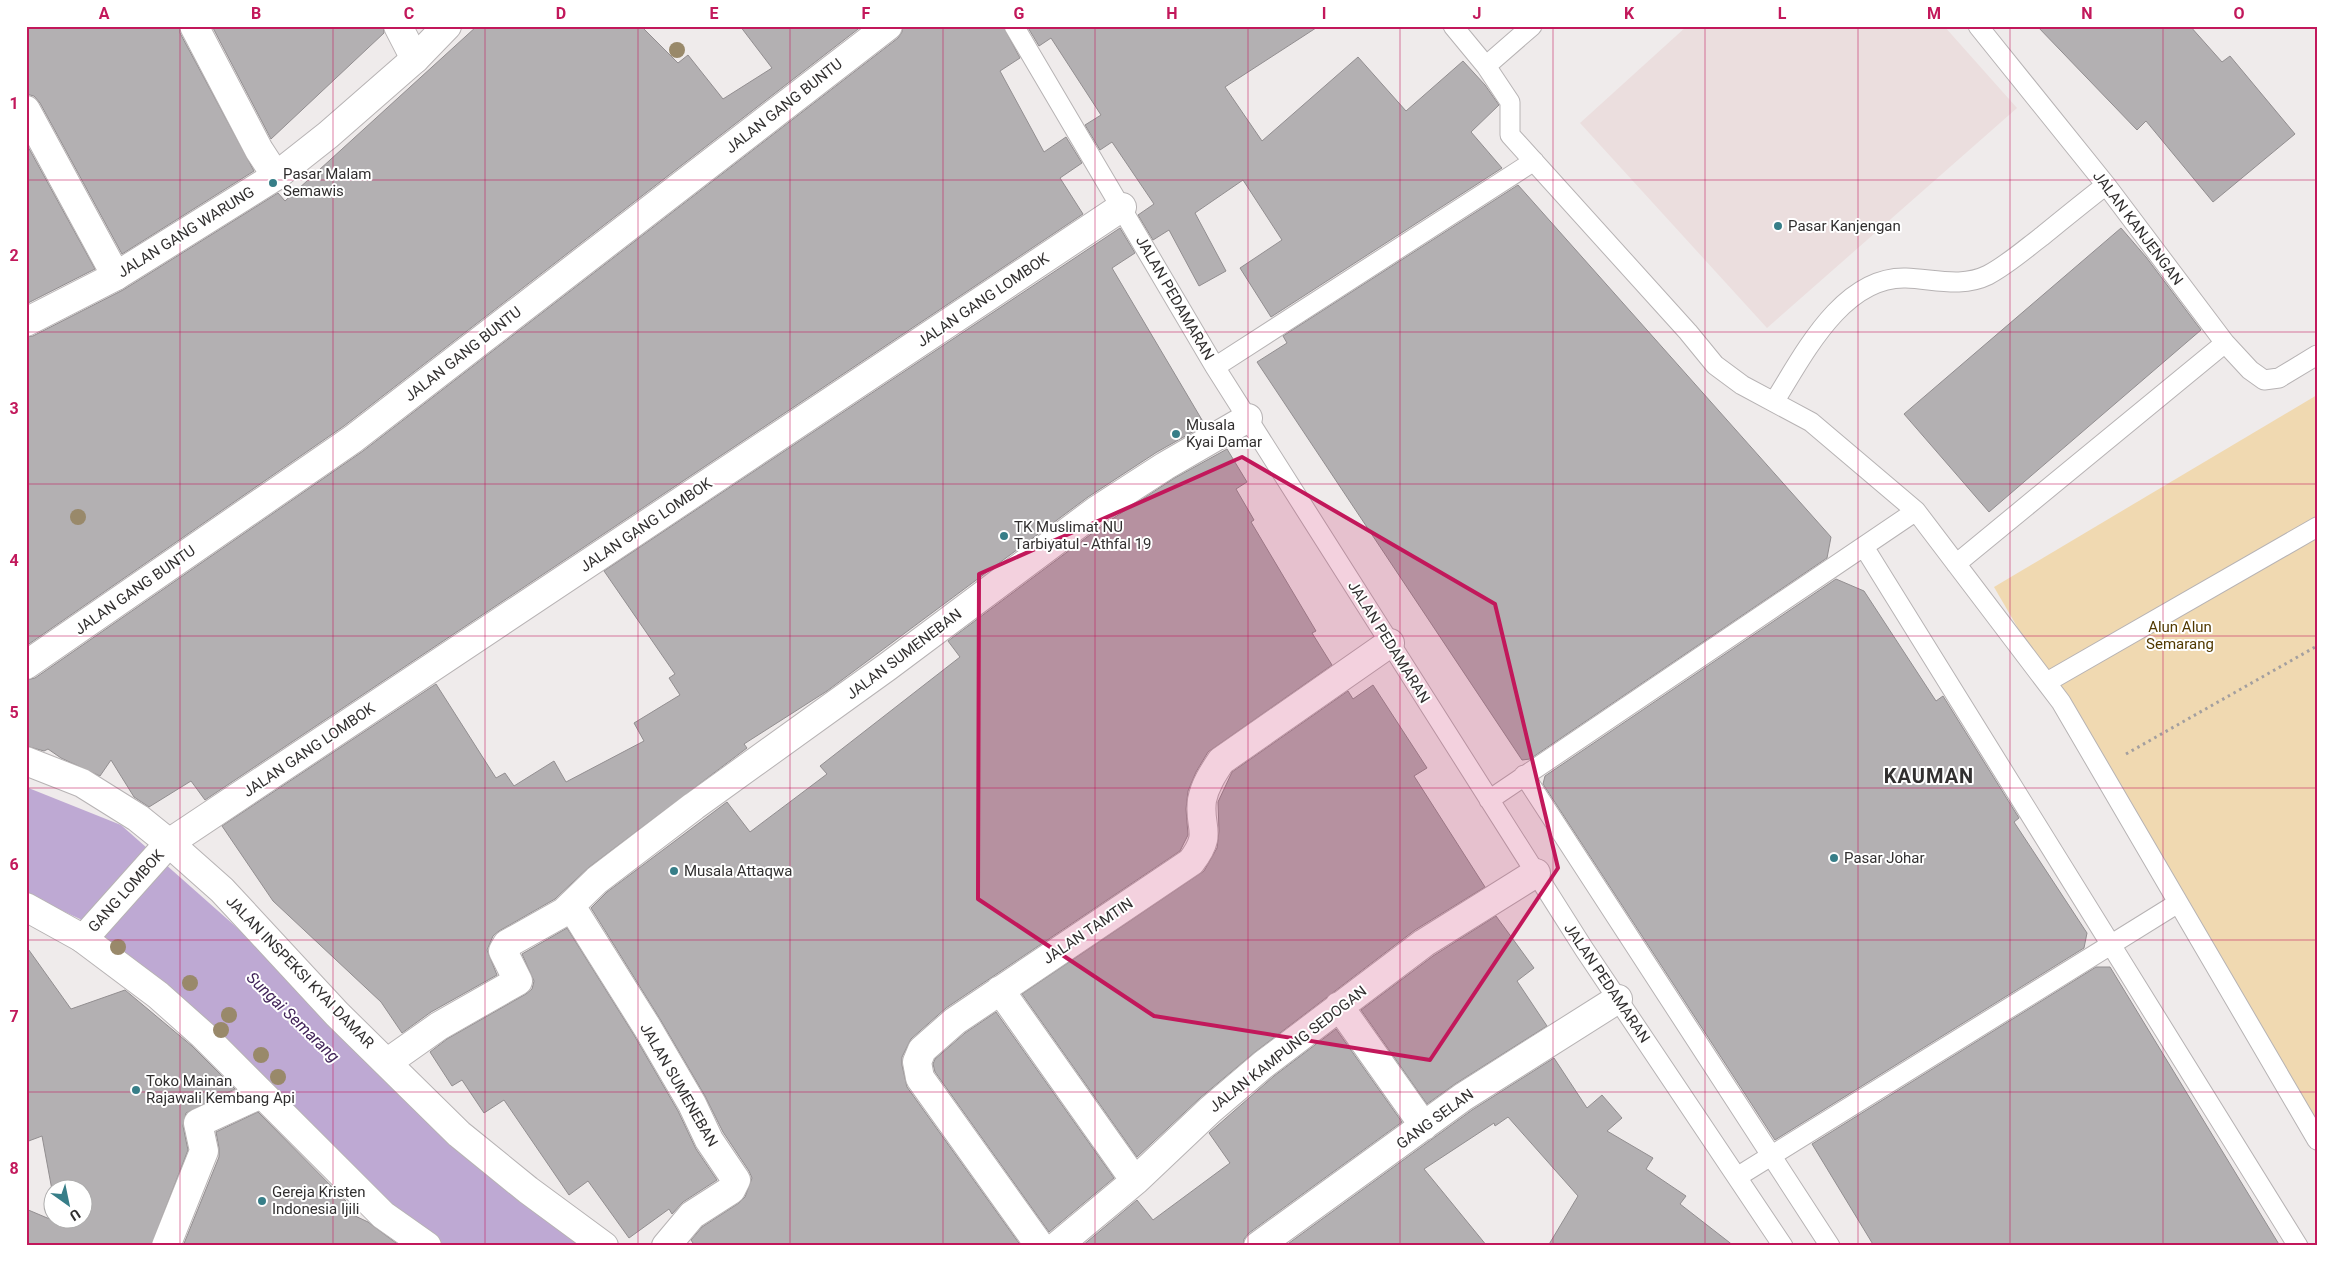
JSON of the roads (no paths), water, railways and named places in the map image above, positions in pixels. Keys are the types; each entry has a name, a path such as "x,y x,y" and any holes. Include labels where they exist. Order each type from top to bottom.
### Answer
{"street":[{"path":"194,26 259,150 276,176"},
{"path":"398,26 415,59"},
{"name":"JALAN GANG WARUNG","path":"26,322 116,276 276,176 328,135 415,59 447,26"},
{"name":"JALAN GANG BUNTU","path":"26,665 353,439 888,26"},
{"path":"26,110 116,276"},
{"name":"JALAN GANG LOMBOK","path":"166,847 1122,207"},
{"name":"JALAN SUMENEBAN","path":"388,1062 439,1026 515,984 518,981 517,976 503,948 571,906 597,880 694,806 887,667 1097,510 1165,466 1248,418"},
{"name":"JALAN TAMTIN","path":"1040,1246 920,1078 918,1062 922,1050 955,1022 1000,990 1191,862 1202,848 1205,831 1202,800 1208,780 1221,761 1390,642"},
{"name":"JALAN INSPEKSI KYAI DAMAR","path":"26,761 82,783 138,818 166,847 222,890 337,1014 388,1062 459,1134 528,1190 604,1246"},
{"name":"GANG LOMBOK","path":"84,937 166,847"},
{"name":"JALAN KAMPUNG SEDOGAN","path":"1057,1246 1135,1181 1210,1110 1264,1064 1424,943 1536,873"},
{"name":"JALAN SUMENEBAN","path":"571,906 647,1027 692,1104 709,1140 736,1180 731,1190 692,1215 666,1246"},
{"path":"26,907 84,937 158,994 204,1035 383,1215 427,1246"},
{"path":"1000,990 1135,1181"},
{"name":"GANG SELAN","path":"1258,1246 1507,1068 1618,999"},
{"path":"1339,1006 1424,1126"},
{"path":"166,1246 204,1152 198,1123 261,1094"}],"lane":[{"name":"JALAN PEDAMARAN","path":"1014,26 1215,367 1536,873 1783,1246"},
{"path":"1453,26 1486,66 1510,102 1510,135 1682,324 1715,365 1742,385 1811,422 1916,511 2047,682 2317,1140"},
{"path":"1486,66 1532,26"},
{"name":"JALAN KANJENGAN","path":"1978,26 2106,185 2225,343 2250,370 2264,380 2279,378 2317,355"},
{"path":"1215,367 1534,161"},
{"path":"1774,402 1830,317 1847,301 1877,282 1904,278 1951,283 1970,282 1988,275 2022,252 2106,185"},
{"path":"1956,564 2225,343"},
{"path":"1489,800 1916,511"},
{"path":"2047,682 2317,527"},
{"path":"1864,547 2298,1246"},
{"path":"1524,775 1830,1246"},
{"path":"1737,1178 2178,903"}],"water":[{"name":"Sungai Semarang","path":"26,787 121,825 261,949 585,1246 438,1246 406,1223 218,1031 80,919 26,894"}],"place":[{"name":"Pasar Malam Semawis","path":"273,183"},
{"name":"Pasar Kanjengan","path":"1778,226"},
{"name":"Musala Kyai Damar","path":"1176,434"},
{"name":"TK Muslimat NU Tarbiyatul - Athfal 19","path":"1004,536"},
{"name":"Pasar Johar","path":"1834,858"},
{"name":"Musala Attaqwa","path":"674,871"},
{"name":"Toko Mainan Rajawali Kembang Api","path":"136,1090"},
{"name":"Gereja Kristen Indonesia Ijili","path":"262,1201"}],"district":[{"name":"KAUMAN","path":"1929,776"}],"park label":[{"name":"Alun Alun Semarang","path":"2180,636"}]}
